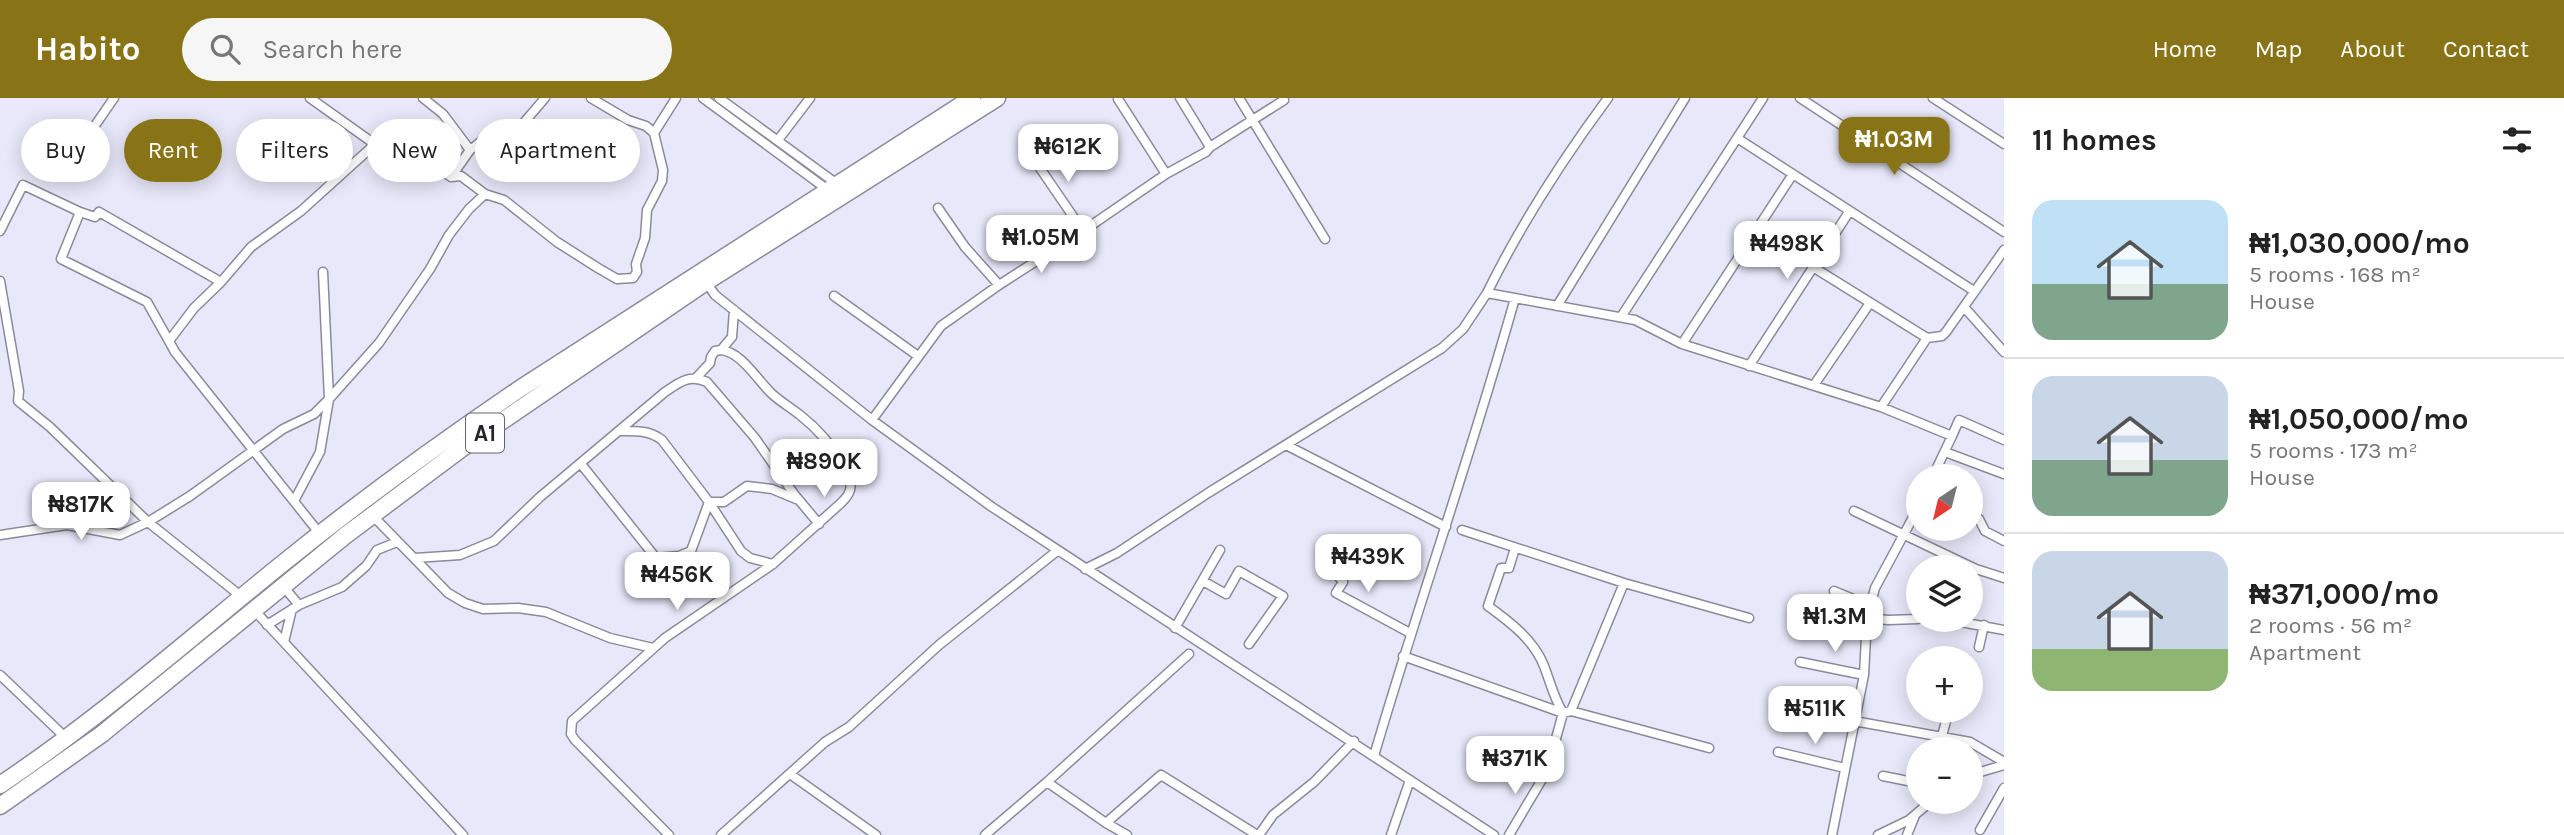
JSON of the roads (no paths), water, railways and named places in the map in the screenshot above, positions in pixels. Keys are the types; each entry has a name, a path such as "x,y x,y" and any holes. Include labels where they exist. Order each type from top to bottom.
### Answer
{"highway":[{"name":"A1","path":"0,785 66,738 403,470 481,415 972,98"},
{"name":"A1","path":"0,806 102,734 285,584 461,449 706,282 997,98"},
{"path":"276,569 285,584"},
{"path":"90,719 102,734"}],"street":[{"path":"100,119 114,98"},
{"path":"310,98 367,140"},
{"path":"423,98 443,114 470,150"},
{"path":"461,163 470,150 482,141 496,141 511,129 521,126 545,98"},
{"path":"461,176 485,194 503,200 557,242 608,274 617,279 633,278 637,272 636,264 645,238 647,211 662,181 663,170 654,133 646,126 628,120 591,98"},
{"path":"654,133 676,98"},
{"path":"703,98 832,187"},
{"path":"719,98 778,140 832,187"},
{"path":"778,140 810,98"},
{"path":"1180,98 1210,147"},
{"path":"1239,98 1325,239"},
{"path":"1086,569 1117,553 1286,445 1417,366 1454,340 1487,293 1507,253 1568,151 1608,98"},
{"path":"1556,306 1685,98"},
{"path":"1621,317 1763,98"},
{"path":"1800,98 2004,232"},
{"path":"1933,98 2004,144"},
{"path":"1118,99 1166,174"},
{"path":"872,420 941,326 1166,174 1206,152 1284,100"},
{"path":"1737,138 1974,291"},
{"path":"169,341 194,308 251,247 301,211 367,151"},
{"path":"1029,152 1083,231"},
{"path":"1682,344 1793,174"},
{"path":"0,231 23,185 80,212 95,217 99,212 221,282"},
{"path":"0,535 67,525 120,535 148,522 190,496 283,429 314,414 379,343 430,269 449,235 469,209 485,194"},
{"path":"938,208 965,247 999,285"},
{"path":"80,212 61,259 147,302 175,352 320,534"},
{"path":"1749,366 1849,212"},
{"path":"1813,267 1927,338 1942,336 1946,332 2004,250"},
{"path":"294,501 320,452 329,399 323,272"},
{"path":"0,281 19,391 18,401 50,427 148,522 242,597"},
{"path":"706,282 715,295 872,420 1057,551 1494,835"},
{"path":"1487,293 1635,320 1682,344 1881,407 1952,436"},
{"path":"834,296 918,356"},
{"path":"1374,756 1410,633 1486,404 1515,298"},
{"path":"1814,385 1871,303"},
{"path":"1964,307 2004,352"},
{"path":"721,350 732,337 734,310"},
{"path":"1881,407 1927,338"},
{"path":"669,835 571,734 572,721 653,648 773,564 849,496 851,489 849,476 840,460 817,430 772,395 736,356 729,351 715,351 710,363 696,378"},
{"path":"415,558 460,555 487,545 499,537 540,497 685,378 707,382 755,438 819,524"},
{"path":"1939,464 1959,420 2004,440"},
{"path":"620,431 644,431 662,440 709,502 741,551 750,558 773,564"},
{"path":"1286,445 1446,527"},
{"path":"1945,452 2004,474"},
{"path":"581,464 656,558 679,556 691,551 709,502"},
{"path":"709,502 724,502 747,486 772,489 799,500"},
{"path":"1854,511 1976,569 2004,578"},
{"path":"372,515 448,593 465,603 483,608 539,611 610,638 653,648"},
{"path":"1983,527 1985,531 2004,541"},
{"path":"1462,530 1624,583 1749,618"},
{"path":"1832,835 1864,675 1867,618 1875,588 1905,536"},
{"path":"267,625 295,607 342,587 366,566 377,550 397,542"},
{"path":"1339,547 1338,576 1343,582 1336,593 1410,633"},
{"path":"1515,548 1509,568 1501,568 1488,606 1530,641 1544,665 1550,691 1567,712"},
{"path":"1175,628 1220,550"},
{"path":"720,835 825,742 875,705 939,645 1057,551"},
{"path":"1203,581 1226,594 1239,571 1283,596 1249,644"},
{"path":"1509,835 1547,771 1567,712 1624,583"},
{"path":"284,642 295,607 285,584"},
{"path":"1834,591 1870,606"},
{"path":"254,610 463,835"},
{"path":"1867,618 1906,619"},
{"path":"1979,646 1984,625 2004,630"},
{"path":"985,835 1048,782 1189,654"},
{"path":"1403,656 1567,712 1709,748"},
{"path":"1800,662 1864,675"},
{"path":"0,675 66,738"},
{"path":"1854,721 1970,742 2003,766"},
{"path":"1942,736 1946,723"},
{"path":"1106,822 1161,775 1258,835 1273,815 1314,782 1353,741"},
{"path":"1779,752 1845,768"},
{"path":"1983,771 2003,766"},
{"path":"790,774 876,835"},
{"path":"1883,776 1906,781"},
{"path":"1391,835 1410,780"},
{"path":"1048,782 1127,835"},
{"path":"1980,830 2004,788"},
{"path":"1878,835 1916,814"},
{"path":"1907,835 1914,816"}]}
